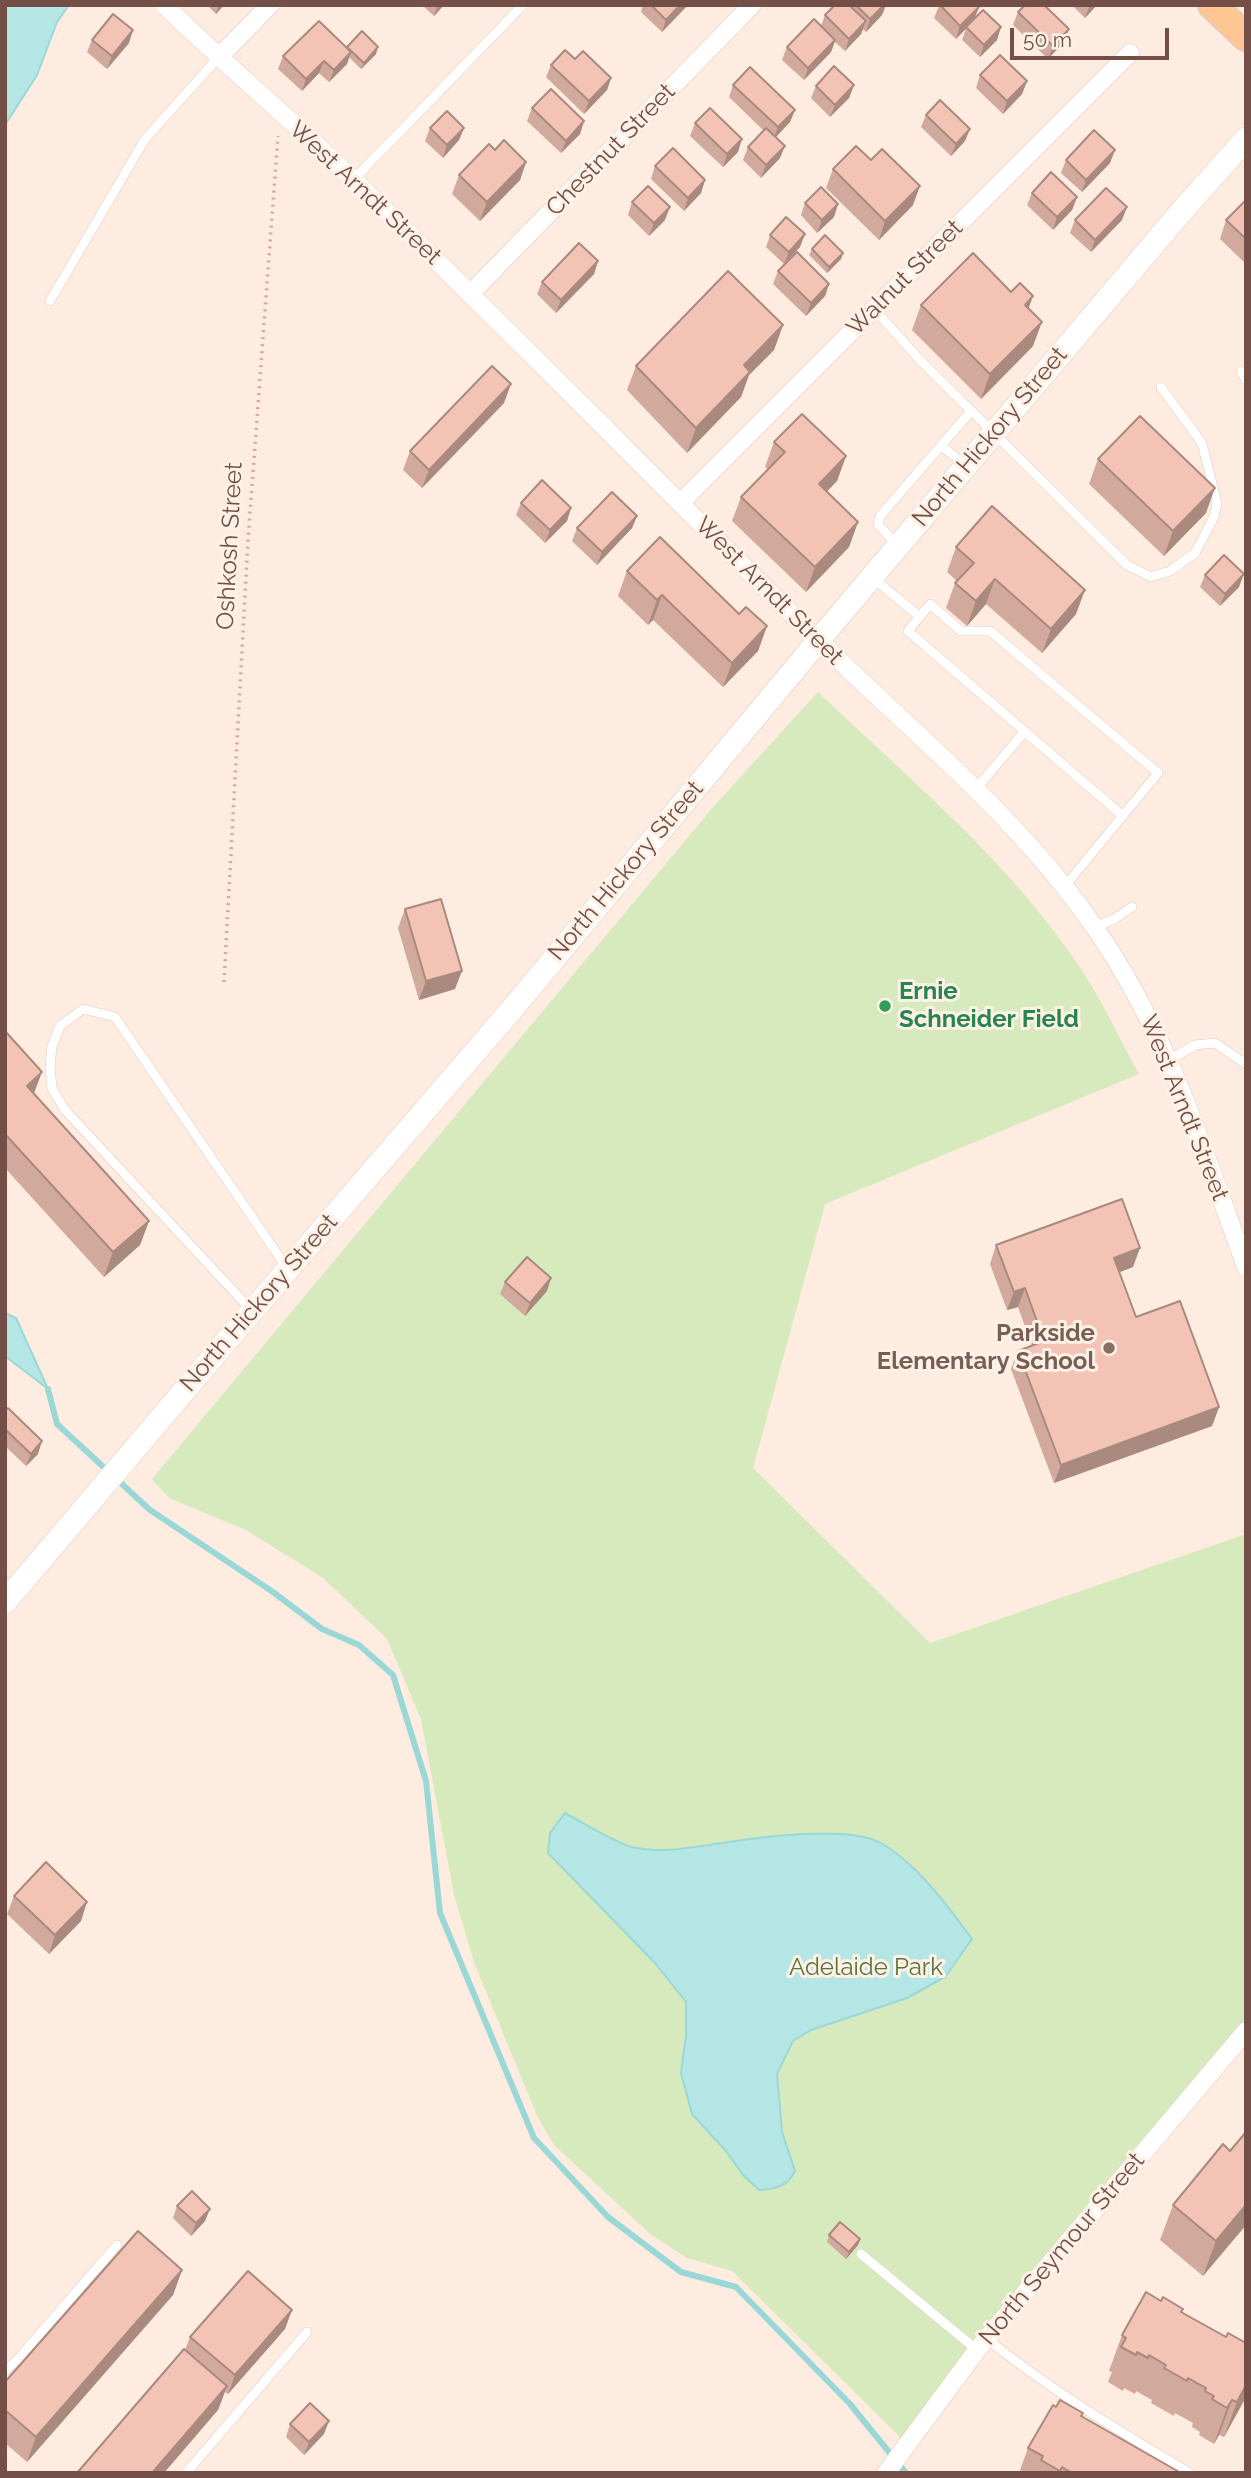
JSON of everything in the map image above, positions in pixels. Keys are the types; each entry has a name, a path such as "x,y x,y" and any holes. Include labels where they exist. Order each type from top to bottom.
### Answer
{"main road":[{"path":"1212,5 1246,37"}],"street":[{"name":"West Arndt Street","path":"164,5 218,58 354,179 818,641 976,789 1022,836 1095,927 1126,976 1170,1060 1246,1267"},
{"path":"218,58 270,5"},
{"name":"Chestnut Street","path":"470,294 752,5"},
{"name":"Walnut Street","path":"680,503 1130,53"},
{"name":"North Hickory Street","path":"5,1602 513,1008 898,546 1246,139"},
{"name":"North Seymour Street","path":"888,2470 982,2344 1245,2034"}],"lane":[{"path":"354,179 523,5"},
{"path":"50,301 145,139 218,58"},
{"path":"874,309 920,360 1127,565 1151,577 1170,571 1195,552 1214,517 1217,503 1202,443 1161,387"},
{"path":"898,546 878,524 880,516 971,411"},
{"path":"941,446 966,466"},
{"path":"872,577 920,617"},
{"path":"1065,887 1123,816 1158,773 990,631 961,631 930,604 908,631 1123,816"},
{"path":"976,789 1025,731"},
{"path":"1095,927 1132,908"},
{"path":"252,1311 65,1110 52,1088 50,1067 52,1046 60,1026 83,1009 115,1017 288,1269"},
{"path":"1170,1060 1195,1045 1215,1042 1246,1064"},
{"path":"5,2371 117,2245"},
{"path":"861,2254 982,2344 1110,2426 1190,2473"},
{"path":"186,2473 307,2332"}],"path":[{"name":"Oshkosh Street","path":"224,982 248,526 279,113"}],"green space":[{"name":"Adelaide Park","path":"818,692 956,822 1021,891 1079,966 1139,1074 825,1204 753,1468 930,1643 1246,1534 1246,2031 908,2445 732,2271 687,2258 650,2234 554,2145 538,2118 475,1965 454,1895 421,1719 387,1639 323,1578 246,1530 169,1498 152,1479 714,806"}],"water":[{"path":"5,5 69,5 57,22 37,75 5,125"},
{"path":"5,1313 16,1318 48,1389 5,1356"},
{"path":"565,1813 616,1841 632,1847 655,1850 804,1834 867,1838 881,1843 907,1862 942,1900 972,1939 945,1977 907,1998 811,2030 793,2041 777,2074 782,2132 795,2171 785,2184 759,2190 692,2114 681,2073 686,2036 686,2002 656,1964 548,1853 550,1833"}],"building":[{"path":"651,5 680,5 666,20"},
{"path":"835,5 849,5 866,21 849,39 825,15"},
{"path":"856,5 884,5 870,19"},
{"path":"940,5 977,5 979,7 960,26"},
{"path":"1025,5 1044,5 1069,29 1053,46 1018,12"},
{"path":"983,10 1001,27 984,45 966,27"},
{"path":"113,14 133,30 112,56 92,40"},
{"path":"814,19 835,40 808,68 787,47"},
{"path":"319,21 351,52 334,70 324,61 306,79 283,56"},
{"path":"362,31 378,47 364,63 347,47"},
{"path":"565,50 575,59 583,51 611,78 589,101 551,65"},
{"path":"1000,55 1027,81 1007,101 980,75"},
{"path":"834,66 854,85 835,105 816,86"},
{"path":"750,67 795,110 778,127 733,85"},
{"path":"551,89 584,121 566,141 532,108"},
{"path":"940,100 970,129 956,144 926,115"},
{"path":"710,108 742,139 727,154 695,123"},
{"path":"447,111 464,128 447,145 430,128"},
{"path":"766,128 785,146 766,165 748,147"},
{"path":"1094,130 1115,150 1086,180 1066,160"},
{"path":"504,140 526,162 487,202 459,175 489,144 495,150"},
{"path":"856,146 871,160 882,149 920,186 885,221 833,169"},
{"path":"673,148 705,180 688,198 655,166"},
{"path":"1051,172 1077,197 1057,217 1032,193"},
{"path":"648,186 670,207 654,223 632,202"},
{"path":"821,187 838,204 822,220 805,203"},
{"path":"1106,188 1127,207 1095,240 1075,220"},
{"path":"1246,200 1246,239 1226,220"},
{"path":"786,217 805,234 789,252 770,235"},
{"path":"825,235 843,253 829,267 812,249"},
{"path":"579,243 598,261 561,300 542,282"},
{"path":"797,252 829,284 811,303 778,271"},
{"path":"973,253 1011,292 1020,283 1033,296 1025,305 1042,322 990,374 921,305"},
{"path":"728,271 783,325 744,365 750,372 696,428 636,366"},
{"path":"492,366 511,384 429,470 410,451"},
{"path":"802,414 846,456 819,484 858,522 815,567 741,497 785,452 774,442"},
{"path":"1140,416 1215,488 1173,531 1098,459"},
{"path":"542,480 571,508 550,530 521,503"},
{"path":"612,492 637,516 602,552 577,528"},
{"path":"992,506 1085,590 1051,629 995,579 976,601 955,583 974,563 956,547"},
{"path":"660,537 739,614 746,607 767,626 732,663 662,595 657,600 627,571"},
{"path":"1224,555 1244,574 1225,594 1205,575"},
{"path":"441,899 462,971 426,981 405,909"},
{"path":"5,1031 42,1072 27,1086 149,1221 113,1252 5,1134"},
{"name":"Parkside Elementary School","path":"1122,1199 1140,1248 1114,1258 1136,1317 1180,1301 1219,1407 1061,1465 1018,1351 1044,1341 1025,1288 1014,1292 996,1245"},
{"path":"527,1257 551,1278 530,1303 505,1282"},
{"path":"8,1408 42,1441 31,1454 5,1429 5,1411"},
{"path":"46,1862 87,1902 55,1935 14,1896"},
{"path":"1246,2132 1246,2205 1216,2241 1173,2205 1223,2144 1230,2151"},
{"path":"192,2191 210,2209 196,2223 177,2206"},
{"path":"840,2222 860,2239 849,2252 829,2235"},
{"path":"138,2231 182,2270 36,2437 5,2410 5,2382"},
{"path":"248,2271 292,2310 235,2375 190,2337"},
{"path":"1146,2292 1161,2301 1163,2297 1183,2309 1181,2312 1226,2337 1228,2333 1246,2343 1246,2385 1237,2402 1232,2400 1227,2408 1212,2399 1214,2396 1205,2391 1206,2388 1164,2368 1166,2365 1149,2355 1148,2358 1137,2352 1136,2355 1121,2347 1126,2338 1122,2335"},
{"path":"184,2349 227,2386 152,2473 77,2473"},
{"path":"1060,2400 1083,2413 1081,2416 1181,2473 1072,2473 1062,2467 1060,2471 1041,2460 1043,2456 1028,2448 1053,2405 1056,2407"},
{"path":"310,2403 329,2421 309,2442 290,2424"}],"waterway":[{"path":"48,1389 57,1424 150,1510 273,1592 322,1629 359,1645 393,1675 426,1781 440,1913 534,2138 608,2217 681,2272 736,2287 850,2404 906,2473"}],"place":[{"name":"Ernie Schneider Field","path":"885,1006"},
{"name":"Parkside Elementary School","path":"1109,1348"}]}
